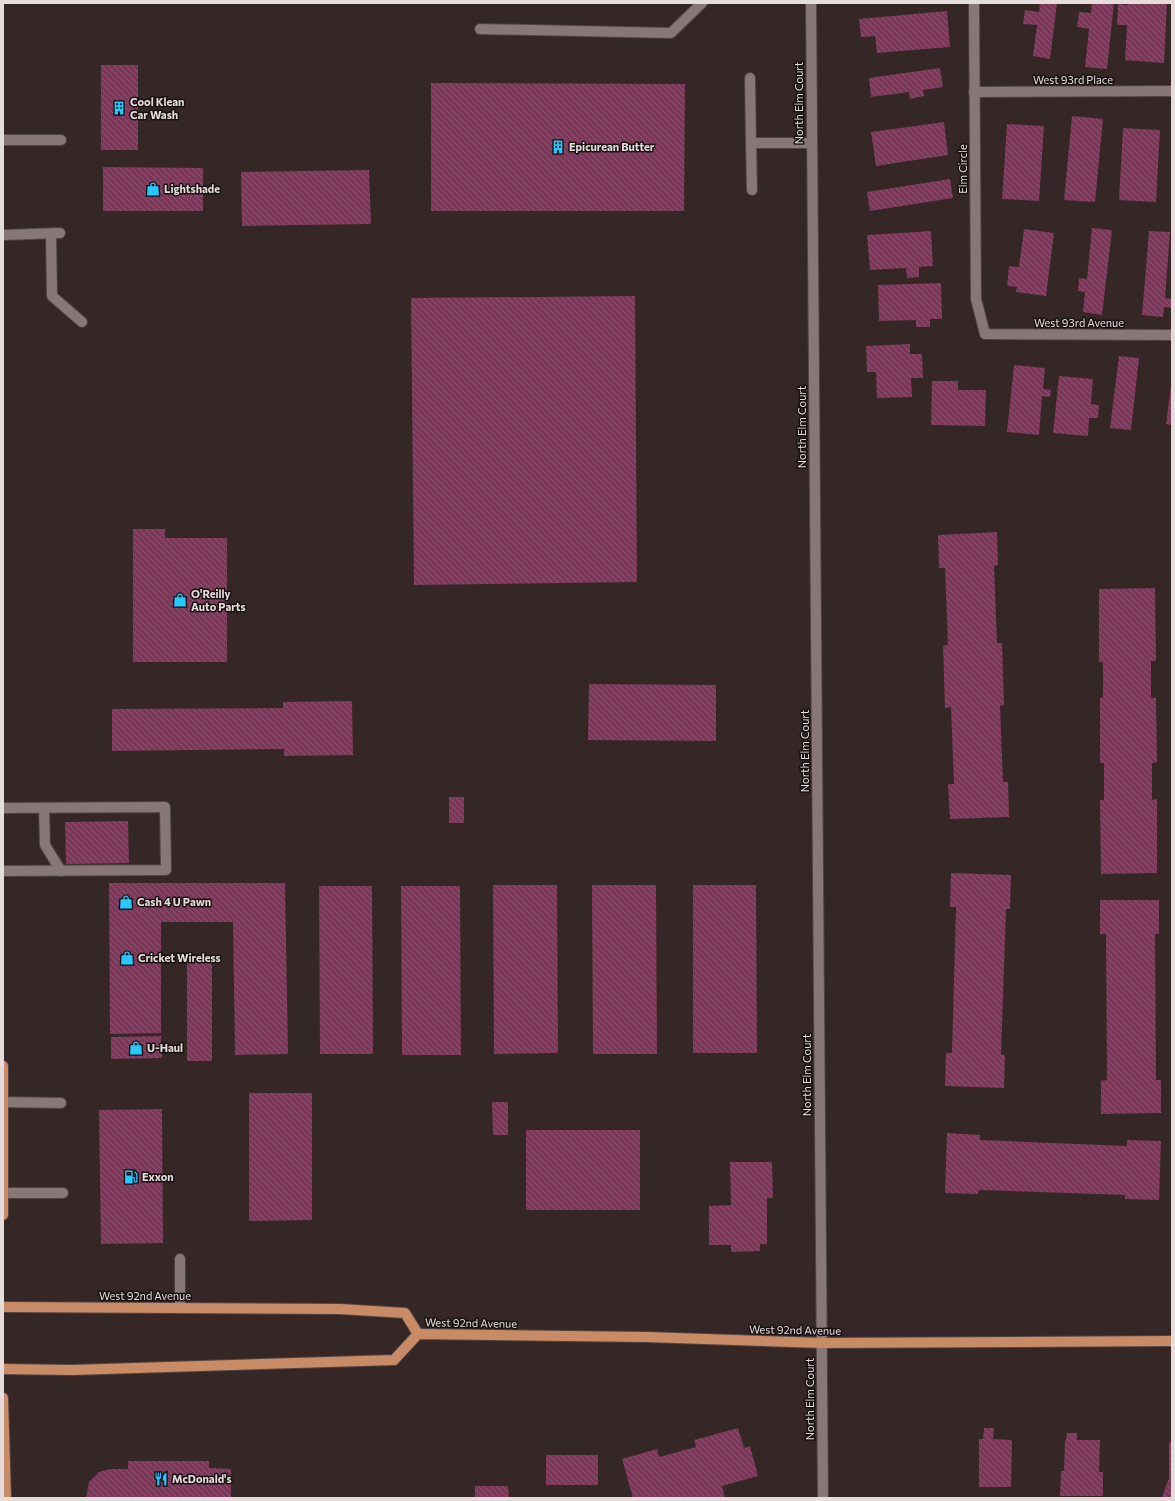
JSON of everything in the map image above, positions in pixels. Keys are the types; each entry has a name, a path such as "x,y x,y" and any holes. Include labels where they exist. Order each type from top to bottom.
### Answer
{"main road":[{"path":"3,1066 3,1215"},
{"name":"West 92nd Avenue","path":"3,1307 340,1309 405,1313 418,1334"},
{"name":"West 92nd Avenue","path":"3,1369 72,1370 394,1360 418,1334 646,1337 822,1343 1172,1341"},
{"path":"3,1398 6,1498"}],"street":[{"name":"North Elm Court","path":"811,3 823,1498"},
{"name":"Elm Circle","path":"974,3 976,299 985,334"},
{"path":"480,28 671,33 699,5"},
{"path":"750,78 752,190"},
{"name":"West 93rd Place","path":"974,92 1172,91"},
{"path":"3,140 61,140"},
{"path":"751,143 812,143"},
{"path":"3,234 56,233 52,296 82,322"},
{"name":"West 93rd Avenue","path":"985,334 1172,335"},
{"path":"3,808 166,807 166,870 3,871"},
{"path":"44,808 45,845 61,871"},
{"path":"4,1102 61,1103"},
{"path":"3,1193 63,1192"},
{"path":"180,1259 180,1308"}],"building":[{"path":"1040,3 1057,3 1050,59 1033,56 1037,25 1023,24 1025,10 1039,12"},
{"path":"1092,3 1114,3 1107,69 1085,67 1089,29 1077,27 1079,12 1091,13"},
{"path":"1128,3 1167,3 1164,63 1125,60 1127,25 1117,25 1118,4 1128,5"},
{"path":"947,11 950,47 877,53 875,36 861,37 859,19"},
{"name":"Cool Klean Car Wash","path":"101,65 138,65 138,150 101,150"},
{"path":"940,68 943,87 923,90 924,96 910,99 909,92 871,97 869,78"},
{"name":"Epicurean Butter","path":"431,83 685,84 684,211 431,211"},
{"path":"1072,116 1103,119 1095,202 1064,200"},
{"path":"944,122 948,155 876,166 871,132"},
{"path":"1007,124 1044,126 1039,201 1002,199"},
{"path":"1123,128 1160,130 1156,202 1119,200"},
{"name":"Lightshade","path":"103,167 203,168 203,211 103,211"},
{"path":"369,170 371,224 242,226 241,172"},
{"path":"950,179 953,198 870,211 867,192"},
{"path":"1092,228 1112,230 1102,315 1083,312 1085,292 1078,291 1079,278 1087,279"},
{"path":"1024,229 1054,233 1046,296 1016,292 1017,287 1007,286 1009,266 1019,267"},
{"path":"931,231 933,266 919,267 919,277 907,278 906,268 870,270 867,235"},
{"path":"1149,231 1170,232 1165,298 1172,299 1172,308 1164,307 1163,317 1142,315"},
{"path":"941,283 942,319 930,319 930,327 916,327 916,320 879,321 878,285"},
{"path":"635,296 637,582 414,585 411,298"},
{"path":"910,344 910,354 922,354 923,378 911,378 912,397 877,398 876,372 867,372 866,346"},
{"path":"1119,356 1139,358 1131,430 1110,428"},
{"path":"1014,365 1045,368 1043,389 1051,390 1050,397 1042,396 1039,435 1007,432"},
{"path":"1059,376 1093,379 1091,404 1099,405 1098,418 1089,418 1088,436 1053,433"},
{"path":"932,381 958,381 958,390 986,390 985,426 931,425"},
{"path":"1172,386 1172,425 1166,424"},
{"name":"O'Reilly Auto Parts","path":"133,529 165,529 165,538 227,538 227,662 133,662"},
{"path":"997,532 998,565 994,566 997,643 1002,643 1004,705 1000,706 1003,782 1008,782 1009,817 950,819 948,784 954,784 951,707 945,708 943,646 948,645 945,568 939,568 938,535"},
{"path":"1155,588 1156,661 1151,661 1151,698 1156,698 1157,762 1152,763 1152,800 1157,799 1157,873 1101,874 1100,800 1104,800 1104,763 1100,763 1100,698 1103,698 1103,662 1099,662 1099,589"},
{"path":"589,684 716,685 716,741 588,740"},
{"path":"352,701 353,755 284,756 284,749 112,751 112,709 283,708 283,702"},
{"path":"449,797 464,797 464,823 449,823"},
{"path":"128,821 129,863 66,864 65,822"},
{"path":"951,873 1011,875 1010,909 1006,909 1001,1055 1005,1055 1004,1088 945,1086 946,1053 952,1053 956,907 950,907"},
{"path":"109,883 285,883 288,1054 235,1055 233,922 161,922 161,1033 110,1034"},
{"path":"493,885 557,885 558,1053 494,1054"},
{"path":"592,885 656,885 657,1054 593,1054"},
{"path":"693,885 756,885 757,1053 693,1053"},
{"path":"319,886 372,886 373,1054 320,1054"},
{"path":"401,886 460,886 461,1055 402,1055"},
{"path":"1100,900 1159,900 1159,934 1155,934 1156,1080 1161,1080 1161,1113 1101,1114 1101,1081 1107,1080 1106,934 1100,934"},
{"path":"187,959 212,959 212,1061 187,1061"},
{"name":"U-Haul","path":"161,1036 162,1058 111,1059 111,1037"},
{"path":"249,1093 312,1093 312,1220 249,1221"},
{"path":"492,1102 508,1102 508,1135 493,1135"},
{"name":"Exxon","path":"162,1109 163,1243 101,1244 99,1110"},
{"path":"526,1130 640,1130 640,1210 526,1210"},
{"path":"947,1133 980,1135 980,1140 1127,1146 1127,1140 1161,1141 1159,1200 1125,1199 1125,1195 979,1190 978,1194 945,1193"},
{"path":"730,1162 772,1162 773,1198 767,1198 767,1244 760,1244 760,1251 731,1252 731,1245 709,1245 709,1206 731,1205"},
{"path":"738,1428 744,1448 750,1446 758,1476 722,1486 725,1498 633,1498 622,1459 657,1449 659,1457 696,1447 694,1440"},
{"path":"984,1428 994,1428 993,1439 1012,1440 1011,1487 979,1487 979,1439 983,1439"},
{"path":"1067,1433 1077,1433 1077,1440 1100,1440 1099,1472 1103,1472 1103,1496 1060,1496 1061,1471 1064,1471 1065,1440"},
{"path":"1169,1442 1172,1442 1172,1498 1165,1498 1162,1497 1169,1478"},
{"path":"546,1455 598,1455 598,1485 546,1485"},
{"name":"McDonald's","path":"128,1461 209,1461 209,1468 231,1469 231,1498 86,1498 89,1482 99,1472 110,1469 128,1469"},
{"path":"475,1486 508,1486 509,1498 475,1498"}],"place":[{"name":"Cool Klean Car Wash","path":"119,108"},
{"name":"Epicurean Butter","path":"558,147"},
{"name":"Lightshade","path":"153,189"},
{"name":"O'Reilly Auto Parts","path":"180,600"},
{"name":"Cash 4 U Pawn","path":"126,902"},
{"name":"Cricket Wireless","path":"127,958"},
{"name":"U-Haul","path":"136,1048"},
{"name":"Exxon","path":"131,1177"},
{"name":"McDonald's","path":"161,1479"}]}
